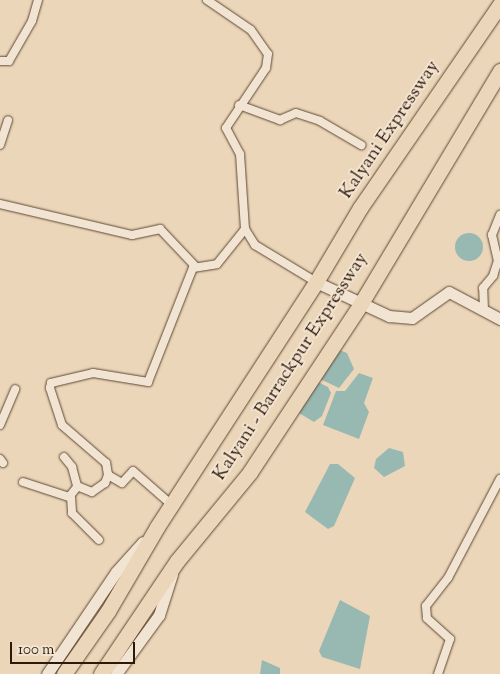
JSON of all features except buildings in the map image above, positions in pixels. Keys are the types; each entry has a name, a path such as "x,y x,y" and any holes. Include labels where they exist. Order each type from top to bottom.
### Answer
{"highway":[{"name":"Kalyani Expressway","path":"316,282 360,208 500,4"},
{"name":"Kalyani - Barrackpur Expressway","path":"101,674 177,561 250,472 360,305 412,215 453,152 500,71"},
{"name":"Kalyani - Barrackpur Expressway","path":"64,674 108,611 157,527 316,282"}],"street":[{"path":"0,61 9,61 32,20 38,0"},
{"path":"207,0 251,30 268,54 266,68 229,120 226,133 240,154 245,229 255,245 316,282 360,305 389,316 412,318 449,292 500,319"},
{"path":"239,105 271,119 284,120 294,112 320,121 361,145"},
{"path":"0,145 8,120"},
{"path":"0,204 132,235 161,229 195,266"},
{"path":"484,311 483,288 493,276 498,260 492,235 500,215"},
{"path":"195,266 217,264 245,229"},
{"path":"78,486 96,492 108,475 106,463 62,424 50,385 93,373 148,382 195,266"},
{"path":"0,424 15,389"},
{"path":"64,458 72,467 78,486 71,497 72,513 99,540"},
{"path":"108,475 122,483 132,471 172,504"},
{"path":"438,674 450,639 427,618 426,606 448,578 498,489 500,479"},
{"path":"23,482 71,497"},
{"path":"48,674 116,572 157,527"},
{"path":"116,674 159,615 177,561"}],"water":[{"path":"469,233 479,237 483,247 479,257 469,261 459,257 455,247 459,237"},
{"path":"334,348 347,353 354,369 339,388 318,378"},
{"path":"359,373 373,378 364,403 369,412 359,439 323,425 336,391 345,391"},
{"path":"306,376 328,387 331,393 322,416 314,422 294,410"},
{"path":"389,448 403,452 405,466 384,477 374,468 376,459"},
{"path":"330,464 338,464 355,478 334,526 328,529 305,512"},
{"path":"340,600 370,616 360,669 322,657 319,651"},
{"path":"262,660 280,668 280,674 260,674"}]}
